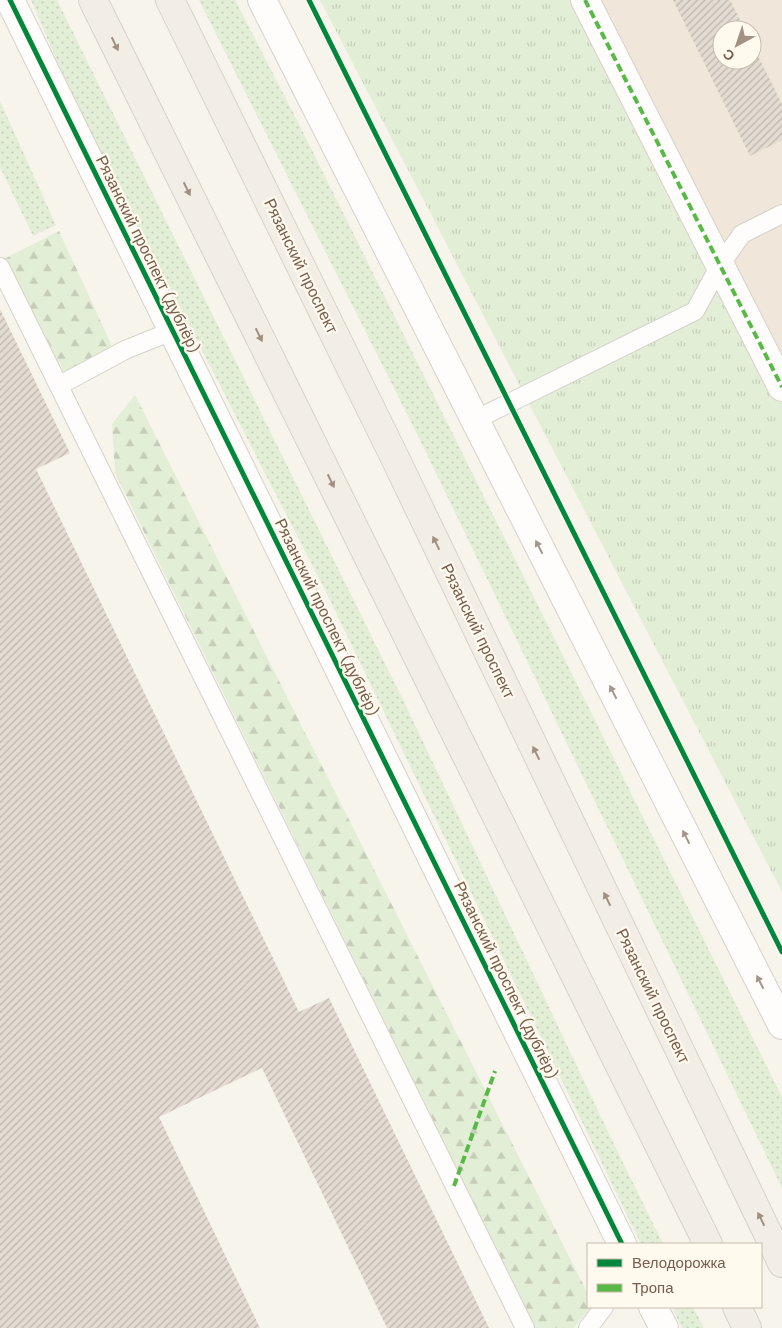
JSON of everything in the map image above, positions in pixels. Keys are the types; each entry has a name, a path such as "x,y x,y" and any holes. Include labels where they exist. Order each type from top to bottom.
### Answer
{"main road":[{"path":"94,0 708,1243"},
{"name":"Рязанский проспект","path":"170,0 399,467 782,1263"},
{"path":"737,1308 747,1328"}],"street":[{"name":"Рязанский проспект (дублёр)","path":"10,0 622,1243"},
{"path":"262,0 782,1025"},
{"path":"585,0 782,387"},
{"path":"654,1308 664,1328"}],"lane":[{"path":"475,420 695,311 720,265 742,234 782,214"},
{"path":"0,267 525,1328"},
{"path":"60,385 125,350 172,332"},
{"path":"588,1328 603,1308"}],"shaded area":[{"path":"597,0 782,0 782,358"}],"green space":[{"path":"31,0 57,0 407,708 663,1243 641,1243 325,590 72,97"},
{"path":"199,0 235,0 300,126 782,1097 782,1188 419,438"},
{"path":"320,0 577,0 782,402 782,892"},
{"path":"0,101 56,225 33,236 0,167"},
{"path":"59,231 112,346 65,374 4,259"},
{"path":"135,395 587,1292 587,1308 590,1308 574,1328 535,1328 115,473 112,424"},
{"path":"672,1308 694,1308 704,1328 682,1328"}],"building":[{"path":"673,0 730,0 740,20 712,20 712,70 762,70 762,64 782,104 782,140 750,156"},
{"path":"0,309 70,453 36,469 299,1012 329,998 489,1328 387,1328 262,1068 159,1117 260,1328 0,1328"}],"marked path":[{"path":"585,0 782,387"},
{"path":"454,1186 495,1071"}],"cycle path":[{"path":"10,0 622,1243"},
{"path":"309,0 782,952"}]}
